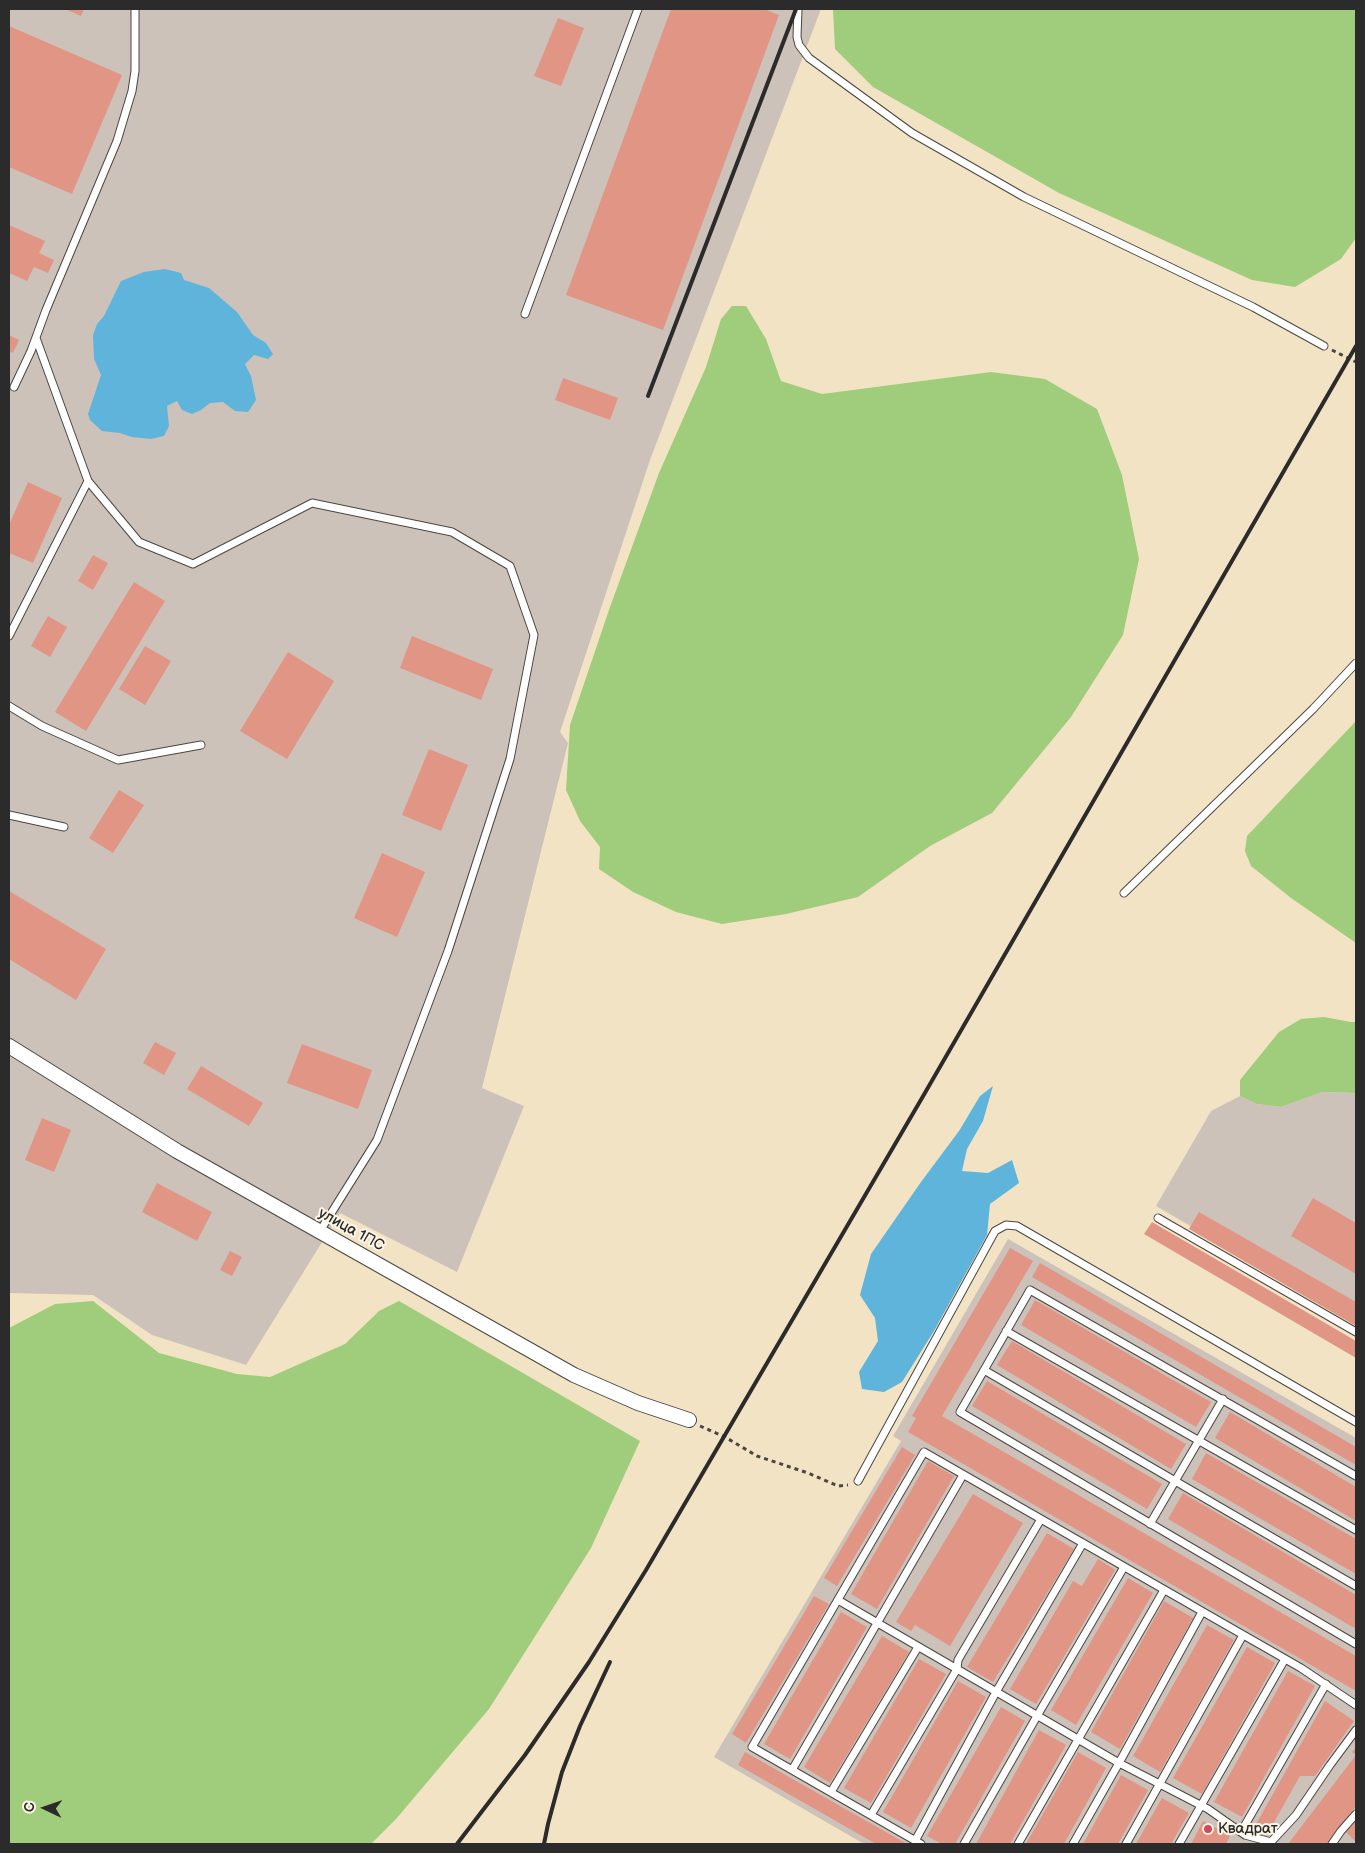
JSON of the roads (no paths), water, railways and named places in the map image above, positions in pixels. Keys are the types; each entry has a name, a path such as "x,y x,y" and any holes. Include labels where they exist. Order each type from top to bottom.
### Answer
{"street":[{"name":"улица 1ПС","path":"9,1046 177,1151 574,1375 638,1403 689,1420"}],"lane":[{"path":"14,387 36,338 99,180 117,141 132,91 135,9"},
{"path":"525,314 638,9"},
{"path":"798,9 797,37 799,45 810,58 912,133 1024,196 1253,307 1324,346"},
{"path":"36,338 88,481 139,542 193,564 312,503 452,532 510,566 534,635 510,759 448,951 377,1140 320,1232"},
{"path":"9,636 88,481"},
{"path":"1124,893 1313,709 1356,663"},
{"path":"9,706 42,726 118,760 201,745"},
{"path":"9,815 64,827"},
{"path":"1158,1218 1356,1332"},
{"path":"858,1481 995,1231 1006,1225 1017,1226 1356,1422"},
{"path":"1356,1476 1030,1290 960,1412 1356,1644"},
{"path":"1006,1331 1356,1530"},
{"path":"984,1370 1356,1586"},
{"path":"1150,1524 1223,1399"},
{"path":"1082,1543 996,1692 918,1842 752,1747 924,1452 1285,1659 1356,1705"},
{"path":"792,1770 964,1475"},
{"path":"871,1816 957,1669 958,1660 1041,1519"},
{"path":"964,1844 1124,1567"},
{"path":"1018,1844 1164,1590"},
{"path":"838,1600 1119,1763 1201,1805 1245,1836 1270,1843 1296,1815 1356,1730"},
{"path":"1073,1844 1202,1612"},
{"path":"1126,1844 1161,1785 1243,1635"},
{"path":"831,1792 918,1647"},
{"path":"1179,1844 1285,1659"},
{"path":"1241,1832 1326,1684"},
{"path":"1343,1844 1334,1841 1356,1814"}],"water":[{"path":"165,269 181,273 184,280 209,288 237,312 253,335 266,343 273,354 268,359 254,355 245,364 251,376 256,400 248,412 235,411 223,402 210,403 192,414 182,410 177,401 167,406 169,426 164,436 151,439 102,431 90,420 88,414 101,375 94,359 93,335 97,324 104,316 121,281 144,272"},
{"path":"993,1086 983,1121 967,1149 962,1171 988,1173 1012,1160 1019,1183 990,1204 987,1235 934,1331 902,1382 884,1392 862,1389 859,1372 878,1341 875,1318 860,1295 871,1254 959,1131 980,1096"}],"railway":[{"path":"648,396 796,9"},
{"path":"457,1844 525,1755 589,1662 646,1570 922,1098 1356,346"},
{"path":"544,1844 562,1772 580,1726 610,1662"}],"place":[{"name":"Квадрат","path":"1208,1829"}]}
